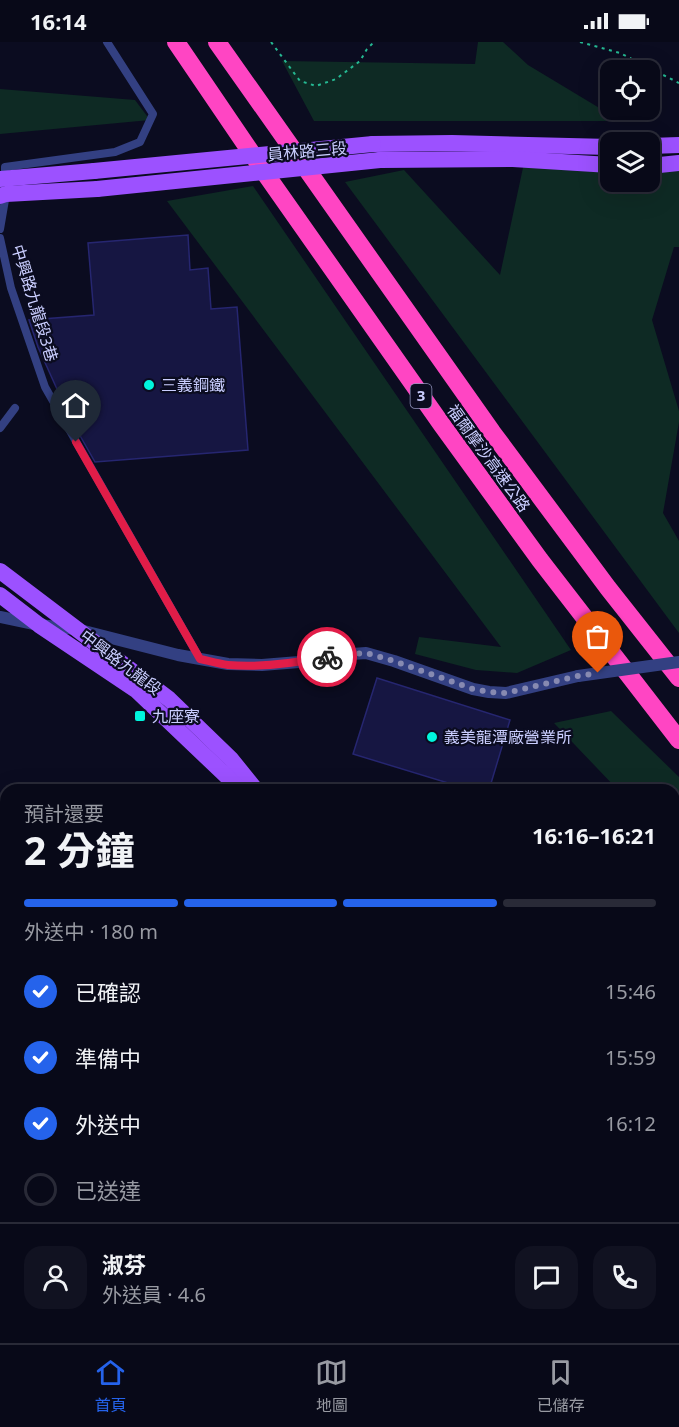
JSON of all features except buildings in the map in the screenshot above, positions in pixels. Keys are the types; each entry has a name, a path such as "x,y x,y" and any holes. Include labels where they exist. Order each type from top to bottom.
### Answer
{"highway":[{"name":"福爾摩沙高速公路","path":"177,42 267,176 442,425 540,560 679,740"},
{"name":"福爾摩沙高速公路","path":"217,42 492,432 608,588 679,678"}],"main road":[{"name":"員林路三段","path":"3,187 97,189 452,143 600,147"},
{"path":"660,146 679,145"},
{"name":"員林路三段","path":"3,187 94,171 377,152 600,164"},
{"path":"660,165 679,163"},
{"name":"中興路九龍段","path":"0,571 169,699 231,759 251,784"},
{"name":"中興路九龍段","path":"0,595 39,625 136,690 235,784"}],"street":[{"path":"0,617 39,625 76,629 228,664 262,665 366,653 473,689 489,692 506,693 578,676 679,662"}],"lane":[{"path":"3,187 5,167 115,152 140,142 153,114 107,42"},
{"name":"中興路九龍段3巷","path":"0,229 3,187"},
{"name":"中興路九龍段3巷","path":"0,238 11,288 45,387 200,659"},
{"path":"0,428 15,408"}],"path":[{"path":"271,42 300,81 316,86 336,79 360,61 374,42"},
{"path":"579,42 620,53 679,83"}],"green space":[{"path":"478,42 503,42 528,65 600,108 600,120 621,121 314,121 282,61 475,64"},
{"path":"0,89 135,100 150,120 0,134"},
{"path":"524,163 600,165 600,192 660,192 660,165 679,166 679,247 674,247 652,320 679,411 663,513 679,541 679,633 345,182 404,170 500,275"},
{"path":"253,186 571,650 517,673 476,670 415,654 419,637 501,647 167,201"},
{"path":"611,711 679,777 679,784 612,784 554,723"}],"way so far":[{"path":"327,657 366,653 473,689 489,692 506,693 598,673"}],"place":[{"name":"三義鋼鐵","path":"149,385"},
{"name":"九座寮","path":"140,716"},
{"name":"義美龍潭廠營業所","path":"432,737"}],"route":[{"path":"76,442 200,659 228,664 262,665 327,657"}]}
